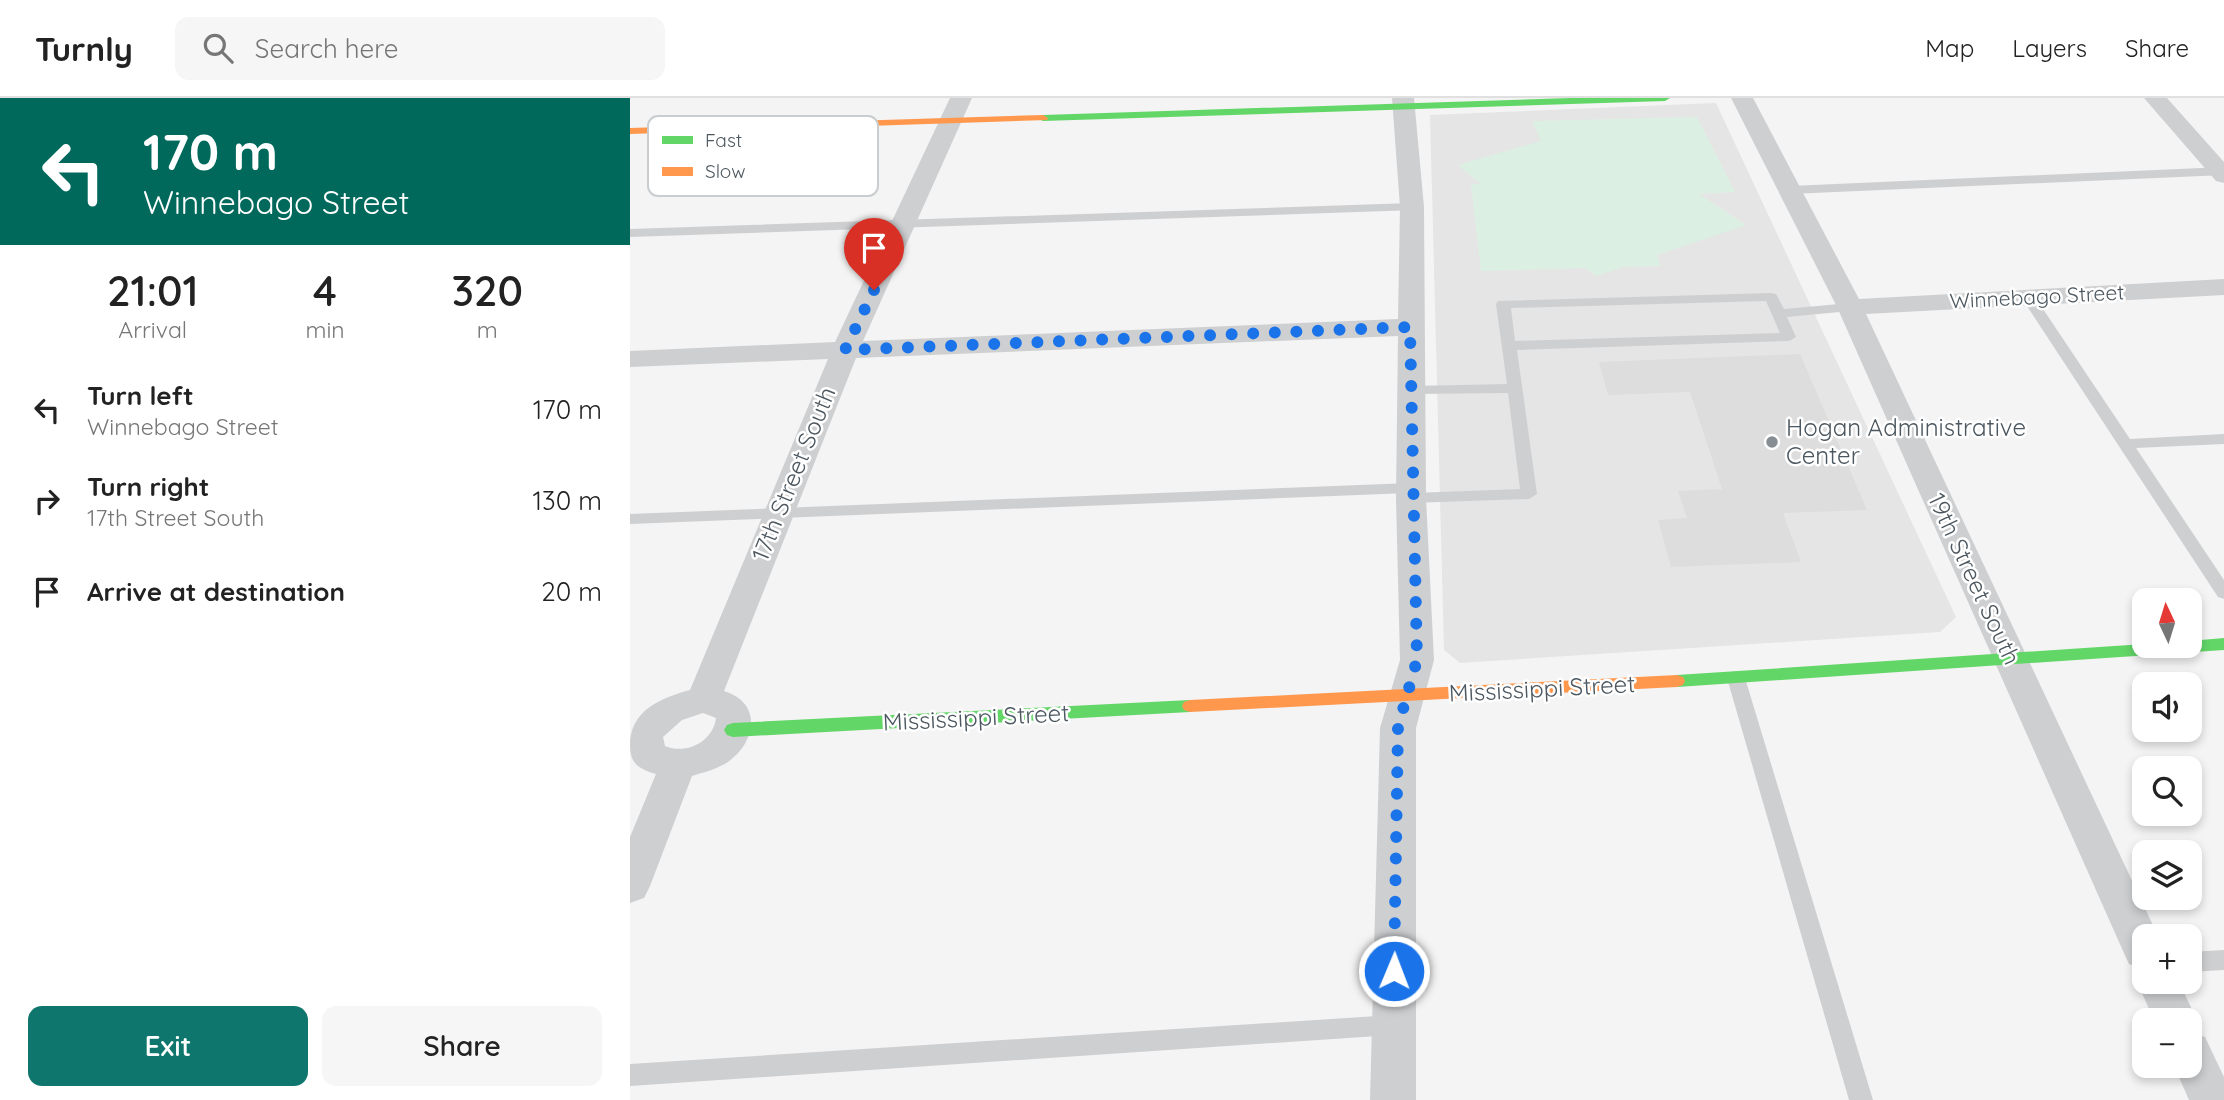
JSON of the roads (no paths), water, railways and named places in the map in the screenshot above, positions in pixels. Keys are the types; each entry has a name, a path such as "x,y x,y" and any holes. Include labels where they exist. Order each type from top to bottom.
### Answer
{"street":[{"path":"863,116 956,110 1665,98"},
{"name":"19th Street South","path":"1742,98 1850,307 2132,925"},
{"path":"2155,98 2223,172"},
{"path":"1392,1100 1398,727 1417,660 1411,493 1412,207 1403,103"},
{"name":"17th Street South","path":"703,700 845,350 956,110"},
{"path":"630,131 648,130"},
{"name":"Winnebago Street","path":"1850,307 2224,287"},
{"path":"630,359 1410,327"},
{"name":"Mississippi Street","path":"733,730 1736,678 2224,644"},
{"path":"703,700 730,708 734,714 733,730 727,740 706,757 678,765 654,760 647,754 638,736 674,707 703,700"},
{"path":"630,886 678,765"},
{"path":"2202,1078 2212,1100"}],"lane":[{"path":"1790,190 2223,172"},
{"path":"630,233 1412,207"},
{"path":"630,519 1411,493 1529,494 1503,304 1771,297 1789,337 1509,346"},
{"path":"2028,297 2128,444 2224,593"},
{"path":"1779,314 1850,307"},
{"path":"1412,390 1515,388"},
{"path":"2128,444 2224,439"},
{"path":"1736,678 1861,1100"},
{"path":"2202,961 2224,960"},
{"path":"630,1075 1393,1025"}],"place":[{"name":"Hogan Administrative Center","path":"1772,442"}]}
